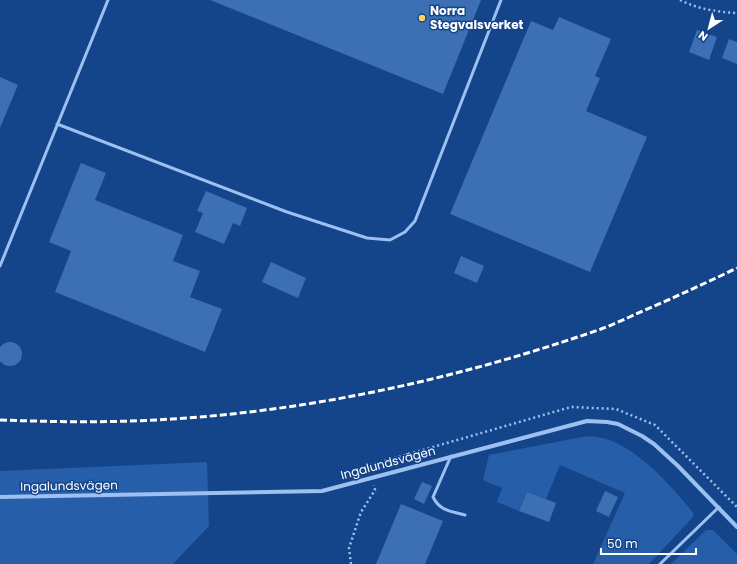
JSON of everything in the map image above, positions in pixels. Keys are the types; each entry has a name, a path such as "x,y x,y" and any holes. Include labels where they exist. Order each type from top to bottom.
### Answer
{"street":[{"name":"Ingalundsvägen","path":"0,497 322,490 374,478 451,456 587,421 607,422 630,430 654,444 678,466 737,527"}],"lane":[{"path":"0,266 108,0"},
{"path":"57,124 288,212 367,238 390,240 406,232 414,221 501,0"},
{"path":"451,456 433,497 441,509 465,515"},
{"path":"660,564 719,507"}],"path":[{"path":"680,0 699,8 737,14"},
{"path":"351,564 349,548 361,512 375,490 371,465 571,407 616,409 655,425 737,507"}],"shaded area":[{"path":"588,436 603,438 629,450 665,480 694,514 649,564 593,564 625,493 560,465 546,499 527,492 519,511 497,502 502,488 483,480 489,455"},
{"path":"207,462 209,526 173,564 0,564 0,471"},
{"path":"706,530 713,530 737,554 737,564 671,564"}],"building":[{"path":"210,0 481,0 443,94"},
{"path":"559,17 611,39 595,76 600,78 586,111 647,137 590,272 450,214 531,21 553,30"},
{"path":"697,30 717,37 709,60 689,52"},
{"path":"729,39 737,42 737,64 722,58"},
{"path":"0,77 18,85 0,128"},
{"path":"81,163 106,173 95,200 183,235 173,261 200,271 190,297 222,309 205,352 55,292 71,251 49,242"},
{"path":"206,191 247,208 240,226 233,223 224,244 195,232 203,213 197,211"},
{"path":"461,256 484,266 477,283 454,273"},
{"path":"271,262 306,278 298,298 262,282"},
{"path":"10,342 18,346 22,354 18,362 10,366 2,362 -2,354 2,346"},
{"path":"422,482 432,486 424,504 414,499"},
{"path":"605,491 618,497 609,517 596,511"},
{"path":"527,492 556,503 549,522 519,511"},
{"path":"401,504 443,521 425,564 376,564"}],"railway":[{"path":"0,420 86,422 172,419 226,415 281,408 390,389 497,362 601,329 737,268"}],"place":[{"name":"Norra Stegvalsverket","path":"422,18"}]}
